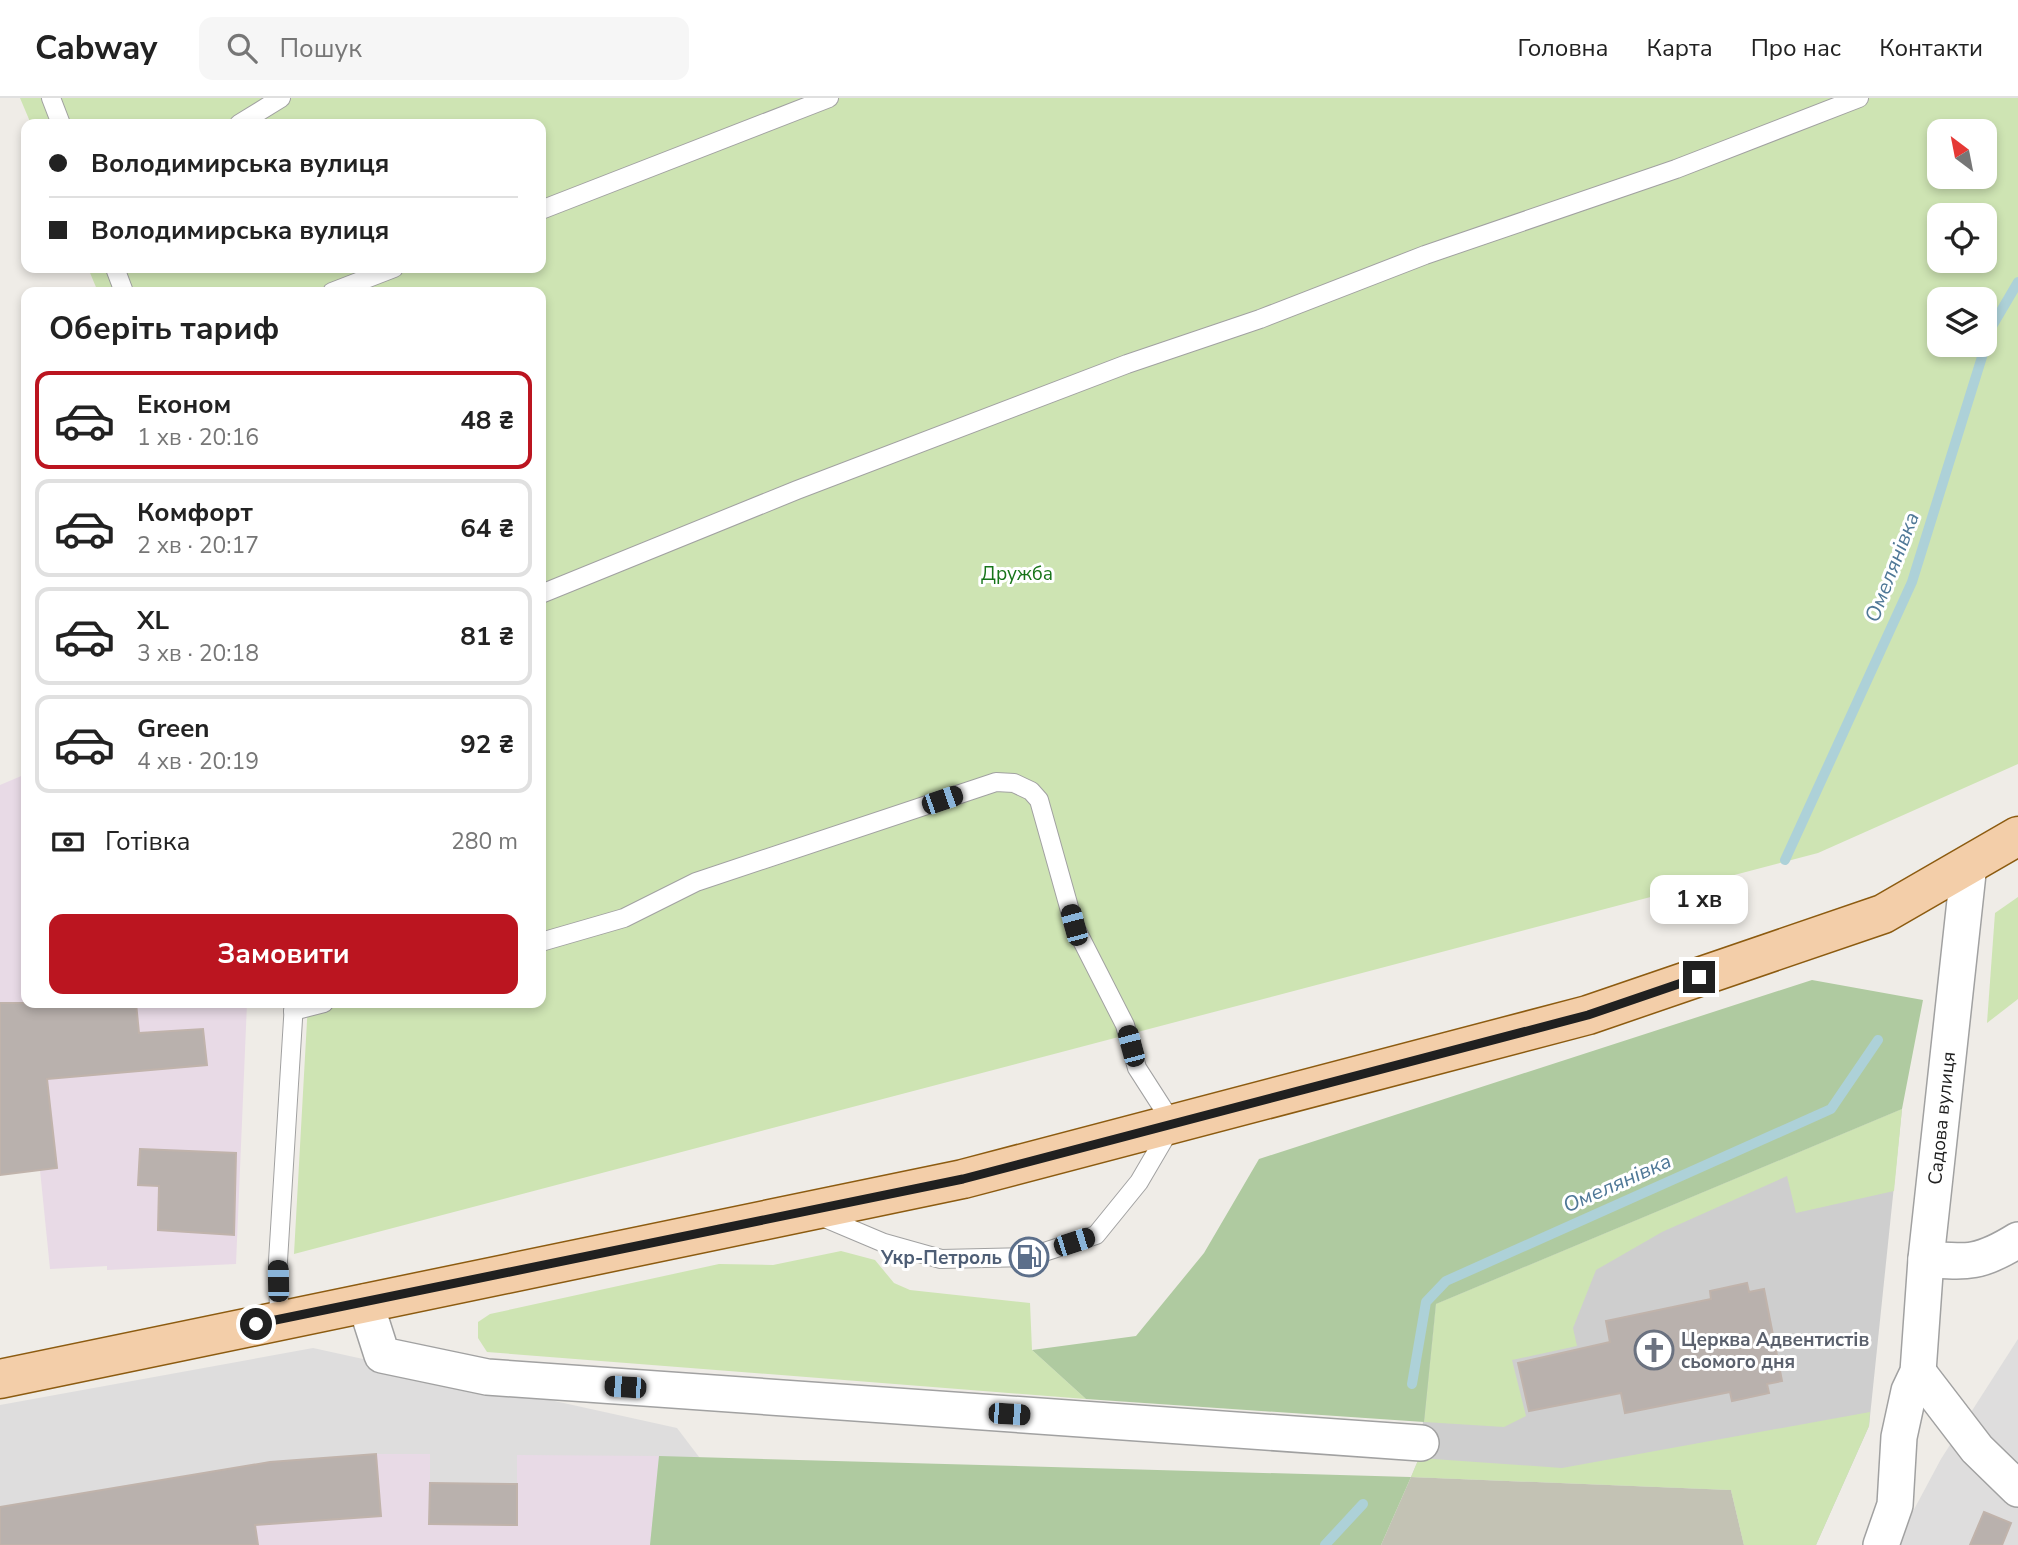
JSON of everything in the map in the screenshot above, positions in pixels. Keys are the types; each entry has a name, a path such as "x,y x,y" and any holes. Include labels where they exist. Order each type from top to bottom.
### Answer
{"main road":[{"path":"0,1379 963,1179 1588,1015 1883,914 2018,836"}],"street":[{"name":"Садова вулиця","path":"1881,1545 1895,1504 1899,1437 1909,1391 1918,1372 1926,1259 1969,864"},
{"path":"1926,1259 1964,1263 1992,1256 2018,1240"},
{"path":"365,1302 382,1354 487,1377 1421,1443"},
{"path":"1918,1372 1977,1449 2018,1489"}],"lane":[{"path":"51,98 59,119"},
{"path":"247,119 281,98"},
{"path":"546,208 829,98"},
{"path":"546,592 797,490 1127,364 1260,319 1425,255 1676,169 1859,98"},
{"path":"345,287 381,273"},
{"path":"546,941 624,918 696,882 996,782 1014,783 1031,791 1039,800 1074,925 1125,1025 1137,1068 1173,1124 1139,1182 1096,1235 1029,1257 941,1259 884,1243 810,1212"},
{"path":"279,1320 278,1261 294,1008"}],"shaded area":[{"path":"21,776 21,1008 247,1008 236,1264 107,1270 107,1266 50,1269 40,1170 0,1148 0,785"},
{"name":"Церква Адвентистів сьомого дня","path":"1902,1109 1869,1426 1816,1545 1744,1545 1731,1490 1411,1477 1419,1458 1436,1304"},
{"path":"2018,1339 2018,1545 1895,1545 1941,1459"},
{"path":"313,1348 677,1428 766,1545 0,1545 0,1405"},
{"path":"376,1454 430,1454 430,1483 517,1484 517,1455 659,1456 650,1545 0,1545 270,1462"},
{"path":"1411,1477 1731,1490 1744,1545 1381,1545"}],"green space":[{"name":"Дружба","path":"20,98 2018,98 2018,764 1818,853 294,1254 308,1008 546,1008 546,287 96,287 90,273 546,273 546,119 29,119"},
{"path":"2018,897 2018,999 1987,1023 1995,913"},
{"path":"1812,980 1923,1000 1902,1109 1436,1304 1424,1422 1086,1399 1032,1350 1136,1336 1204,1253 1259,1159"},
{"path":"1902,1109 1894,1191 1796,1213 1787,1176 1662,1232 1596,1270 1573,1328 1577,1346 1512,1360 1526,1416 1504,1427 1424,1422 1436,1304"},
{"path":"841,1251 875,1260 894,1283 910,1290 1030,1303 1032,1350 1086,1399 487,1352 478,1338 478,1322 490,1314 719,1264 773,1265"},
{"path":"1870,1412 1869,1426 1816,1545 1744,1545 1731,1490 1411,1477 1419,1458 1562,1468"},
{"path":"659,1456 1411,1477 1381,1545 650,1545"}],"building":[{"path":"0,1003 21,1003 21,1008 136,1008 139,1033 203,1029 207,1065 47,1079 57,1168 0,1175"},
{"path":"140,1149 236,1153 234,1235 158,1230 159,1186 138,1185"},
{"path":"1747,1283 1749,1292 1764,1289 1782,1381 1767,1384 1769,1393 1732,1401 1730,1392 1625,1413 1621,1393 1529,1411 1518,1363 1610,1342 1606,1321 1711,1299 1710,1291"},
{"path":"376,1454 381,1516 255,1525 258,1545 0,1545 0,1507 270,1462"},
{"path":"430,1483 517,1484 517,1525 429,1524"},
{"path":"1984,1512 2011,1523 2002,1545 1970,1545"}],"waterway":[{"name":"Омелянівка","path":"1785,860 1912,582 1991,328 2018,282"},
{"name":"Омелянівка","path":"1412,1384 1426,1302 1446,1281 1831,1109 1878,1040"},
{"name":"Омелянівка","path":"1325,1545 1363,1504"}],"place":[{"name":"Укр-Петроль","path":"1029,1257"},
{"name":"Церква Адвентистів сьомого дня","path":"1654,1350"}],"route":[{"path":"256,1324 963,1179 1588,1015 1699,977"}]}
